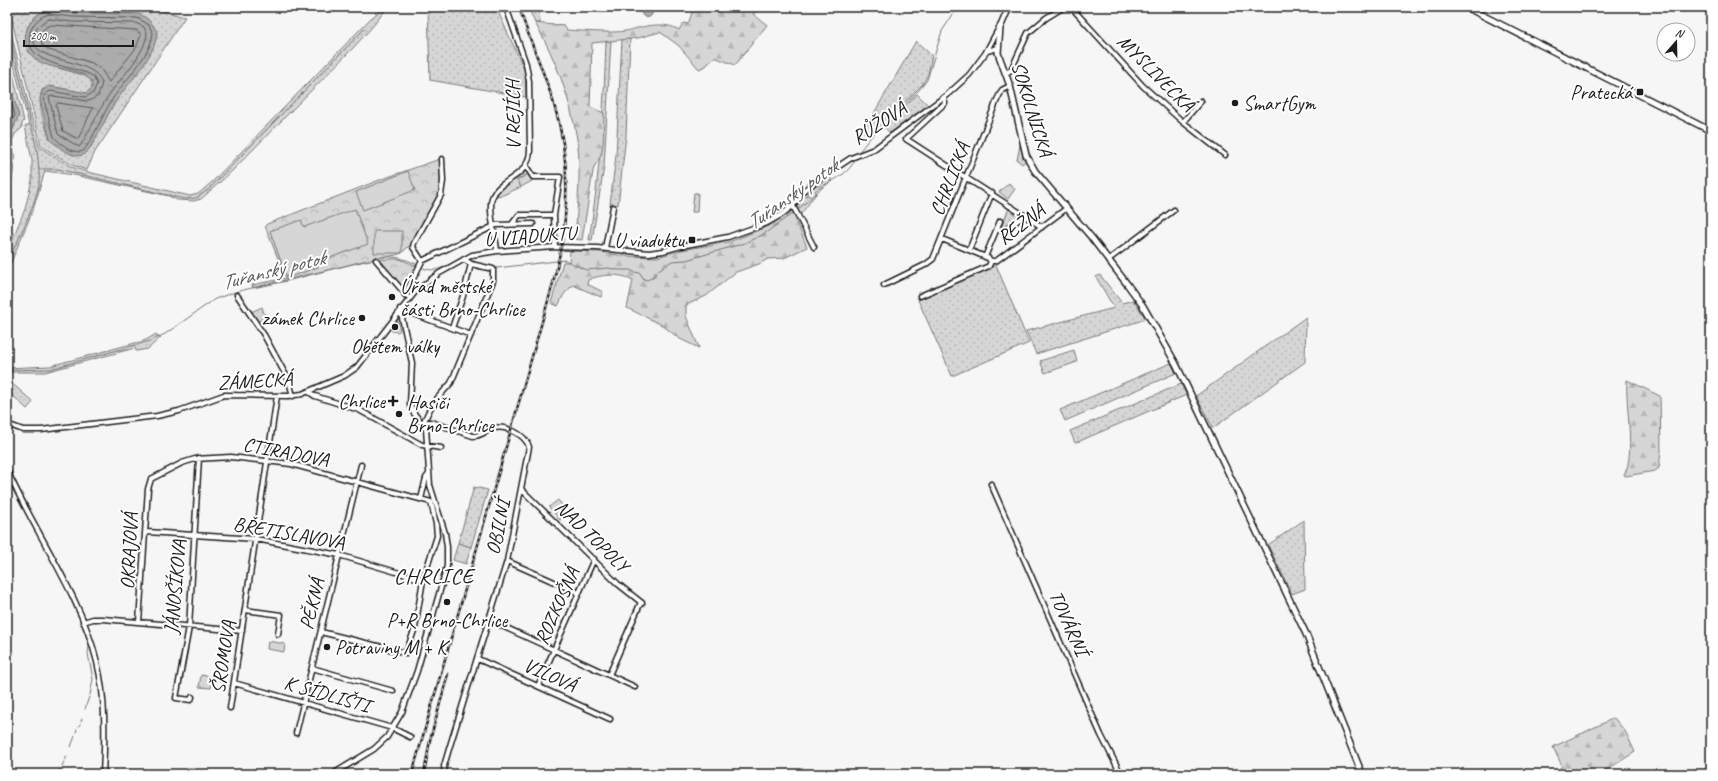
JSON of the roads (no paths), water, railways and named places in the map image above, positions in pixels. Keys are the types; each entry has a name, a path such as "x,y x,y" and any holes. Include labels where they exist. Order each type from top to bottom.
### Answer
{"main road":[{"name":"SOKOLNICKÁ","path":"1009,7 1001,25 998,48 1010,86 1026,155 1035,171 1067,208 1143,306 1191,394 1306,634 1362,774"},
{"path":"1466,7 1711,131"}],"street":[{"name":"V REJÍCH","path":"496,251 491,205 494,193 518,175 526,166 530,151 529,81 526,64 506,7"},
{"path":"1006,73 1012,69 1028,33 1046,18 1064,7"},
{"name":"MYSLIVECKÁ","path":"1071,7 1144,86 1183,122 1225,155"},
{"name":"RŮŽOVÁ","path":"828,173 854,157 874,149 944,97 969,75 986,52 1001,25"},
{"path":"986,52 991,49 998,48"},
{"name":"CHRLICKÁ","path":"884,285 930,262 942,239 997,100 1002,90 1010,86"},
{"name":"RŮŽOVÁ","path":"944,97 944,103 906,139 966,178"},
{"path":"1183,122 1201,101"},
{"path":"421,265 413,247 441,195 444,181 442,158"},
{"name":"V REJÍCH","path":"526,166 533,177 560,177 554,215 555,246"},
{"name":"U VIADUKTU","path":"471,335 493,280 493,269 470,264 464,259 476,254 496,251 555,246 656,252 728,237 767,223 781,215 793,206 803,191 828,173"},
{"path":"966,178 992,193 1042,227"},
{"path":"970,250 992,193"},
{"path":"793,206 814,246"},
{"name":"U VIADUKTU","path":"605,248 613,207"},
{"name":"REŽNÁ","path":"942,239 970,250 991,261 996,261 1067,208"},
{"path":"1108,260 1174,210"},
{"path":"512,224 519,215 554,215"},
{"path":"997,229 1004,230 1025,215"},
{"path":"985,257 1000,221"},
{"path":"407,296 421,265 496,225 533,224"},
{"path":"407,296 434,276 464,259"},
{"path":"376,260 407,296"},
{"name":"REŽNÁ","path":"920,296 989,266 991,261"},
{"path":"452,328 463,296 470,264"},
{"path":"237,295 264,335 289,381 293,396"},
{"name":"ZÁMECKÁ","path":"7,424 20,430 31,431 157,416 224,395 293,396 309,392 344,376 357,367 400,309 407,296"},
{"path":"400,309 471,335 451,383 432,403 423,423"},
{"path":"333,774 374,750 392,728 402,712 410,692 446,566 446,540 430,485 426,428 413,412 410,405 412,363 400,309"},
{"path":"309,392 315,396 359,410 418,443 441,448"},
{"name":"ŠROMOVA","path":"230,708 277,396"},
{"name":"OBILNÍ","path":"423,423 431,422 473,436 482,435 494,428 511,431 523,436 529,444 507,561 444,766 445,774"},
{"name":"CTIRADOVA","path":"149,481 162,472 182,463 199,458 224,456 268,460 421,499"},
{"name":"JÁNOŠÍKOVA","path":"192,697 191,700 176,698 189,627 199,458"},
{"name":"PĚKNÁ","path":"296,733 361,464"},
{"path":"7,470 83,622 97,662 105,720 103,774"},
{"path":"321,632 406,653 415,628 423,580 437,536 431,503 421,499 426,478 429,474"},
{"name":"OKRAJOVÁ","path":"139,622 147,532 149,481"},
{"name":"TOVÁRNÍ","path":"991,484 1101,735 1121,774"},
{"name":"NAD TOPOLY","path":"521,489 618,584 641,602 609,675"},
{"name":"BŘETISLAVOVA","path":"147,532 256,539 339,555 423,580"},
{"name":"ROZKOŠNÁ","path":"538,686 594,559"},
{"path":"507,561 579,593"},
{"name":"ŠROMOVA","path":"245,610 281,615 278,634"},
{"path":"83,622 98,619 242,631"},
{"path":"489,620 635,687"},
{"name":"VILOVÁ","path":"478,659 610,719"},
{"path":"312,668 393,691"},
{"name":"K SÍDLIŠTI","path":"234,682 392,728 410,737"}],"water":[{"path":"647,6 651,8 653,12 651,16 647,18 643,16 641,12 643,8"},
{"path":"49,10 72,13 138,14 149,21 157,32 152,51 146,61 110,111 90,147 83,155 79,156 70,154 50,140 40,98 42,91 49,86 86,93 92,88 92,82 86,76 77,72 39,62 32,56 26,44 26,32 32,20 41,13"},
{"path":"7,73 19,116 7,139"}],"waterway":[{"name":"Tuřanský potok","path":"858,153 870,138 919,90 927,80 942,31 958,7"},
{"path":"7,24 37,150 39,176 37,194 7,265"},
{"path":"39,169 58,169 184,199 196,198 208,190 368,25"},
{"name":"Tuřanský potok","path":"796,211 823,187 846,172 856,158"},
{"name":"Tuřanský potok","path":"471,259 479,264 497,268 565,260 586,270 608,268 630,270 640,273 644,279 647,280 653,277 657,271 672,261 686,260 745,243 764,234 794,212"},
{"name":"Tuřanský potok","path":"377,258 398,258 418,265"},
{"name":"Tuřanský potok","path":"421,267 437,270 461,258"},
{"name":"Tuřanský potok","path":"7,370 50,369 150,341 165,334 215,299 235,292 374,259"},
{"path":"89,646 88,654 93,679 90,695"},
{"path":"85,709 89,697"},
{"path":"71,747 75,736"},
{"path":"62,766 66,758"},
{"path":"56,774 60,769"}],"railway":[{"path":"412,774 552,287 562,241 566,194 564,148 553,101 519,7"},
{"path":"424,774 430,740 448,674"}],"place":[{"name":"Pratecká","path":"1640,92"},
{"name":"SmartGym","path":"1235,103"},
{"name":"U viaduktu","path":"692,240"},
{"name":"Úřad městské části Brno-Chrlice","path":"392,297"},
{"name":"zámek Chrlice","path":"362,318"},
{"name":"Obětem války","path":"395,327"},
{"name":"Chrlice","path":"393,401"},
{"name":"Hasiči Brno-Chrlice","path":"399,414"},
{"name":"P+R Brno-Chrlice","path":"447,602"},
{"name":"Potraviny M + K","path":"327,647"}],"district":[{"name":"CHRLICE","path":"434,576"}]}
